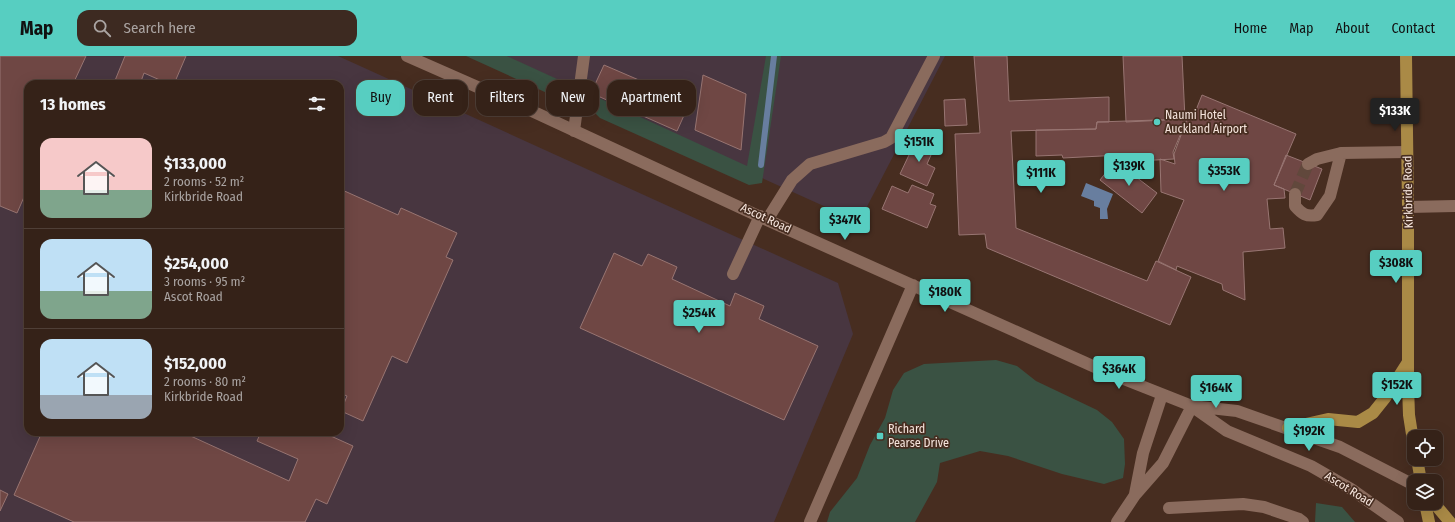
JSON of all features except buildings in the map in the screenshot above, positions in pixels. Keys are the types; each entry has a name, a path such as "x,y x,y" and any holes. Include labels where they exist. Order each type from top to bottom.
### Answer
{"main road":[{"name":"Kirkbride Road","path":"1406,56 1408,152 1408,362 1409,416 1411,430"},
{"path":"1288,428 1328,419 1358,422 1377,408 1408,362"},
{"path":"1427,510 1430,522"},
{"path":"1440,510 1450,522"}],"street":[{"name":"Ascot Road","path":"407,56 913,285 1162,395 1192,406 1237,411 1340,446 1407,481"},
{"path":"574,131 584,56"},
{"path":"733,274 764,218 792,180 810,164 884,142 891,138 934,56"},
{"path":"1308,164 1316,159 1341,154 1408,152"},
{"path":"1295,194 1295,206 1301,213 1308,216 1317,215 1330,196 1341,154"},
{"path":"1408,207 1455,206"},
{"path":"810,522 913,285"},
{"path":"1135,495 1143,453 1162,395"},
{"name":"Ascot Road","path":"1192,406 1227,431 1311,466 1351,489 1398,522"},
{"path":"1117,522 1135,495 1163,463 1192,406"},
{"path":"1169,508 1243,504 1270,508 1303,522"}],"shaded area":[{"path":"0,56 338,56 391,80 356,80 356,116 405,116 405,86 413,90 413,116 468,115 838,283 853,334 774,522 0,522"},
{"path":"506,56 945,56 859,222 764,179 747,167 636,116 696,116 696,80 607,80 607,103 599,99 599,80 558,80"}],"green space":[{"path":"466,56 507,56 559,80 546,80 546,93 538,89 538,80 519,80"},
{"path":"766,56 781,56 762,183 749,185 600,118 598,116 599,98 607,102 607,116 638,116 747,166"},
{"path":"996,360 1017,366 1036,381 1097,410 1112,422 1124,439 1125,464 1123,478 1104,484 1062,474 1008,456 980,451 940,463 937,482 915,522 827,522 830,512 857,478 870,445 885,418 893,390 904,373 924,364"},
{"path":"1316,503 1342,507 1355,522 1315,522"}],"water":[{"path":"1086,183 1113,194 1107,209 1108,219 1100,219 1100,208 1094,206 1094,201 1081,196"}],"waterway":[{"path":"761,165 774,56"}],"tunnel":[{"path":"1295,194 1308,164"}],"place":[{"name":"Naumi Hotel Auckland Airport","path":"1157,122"},
{"name":"Richard Pearse Drive","path":"880,436"}]}
